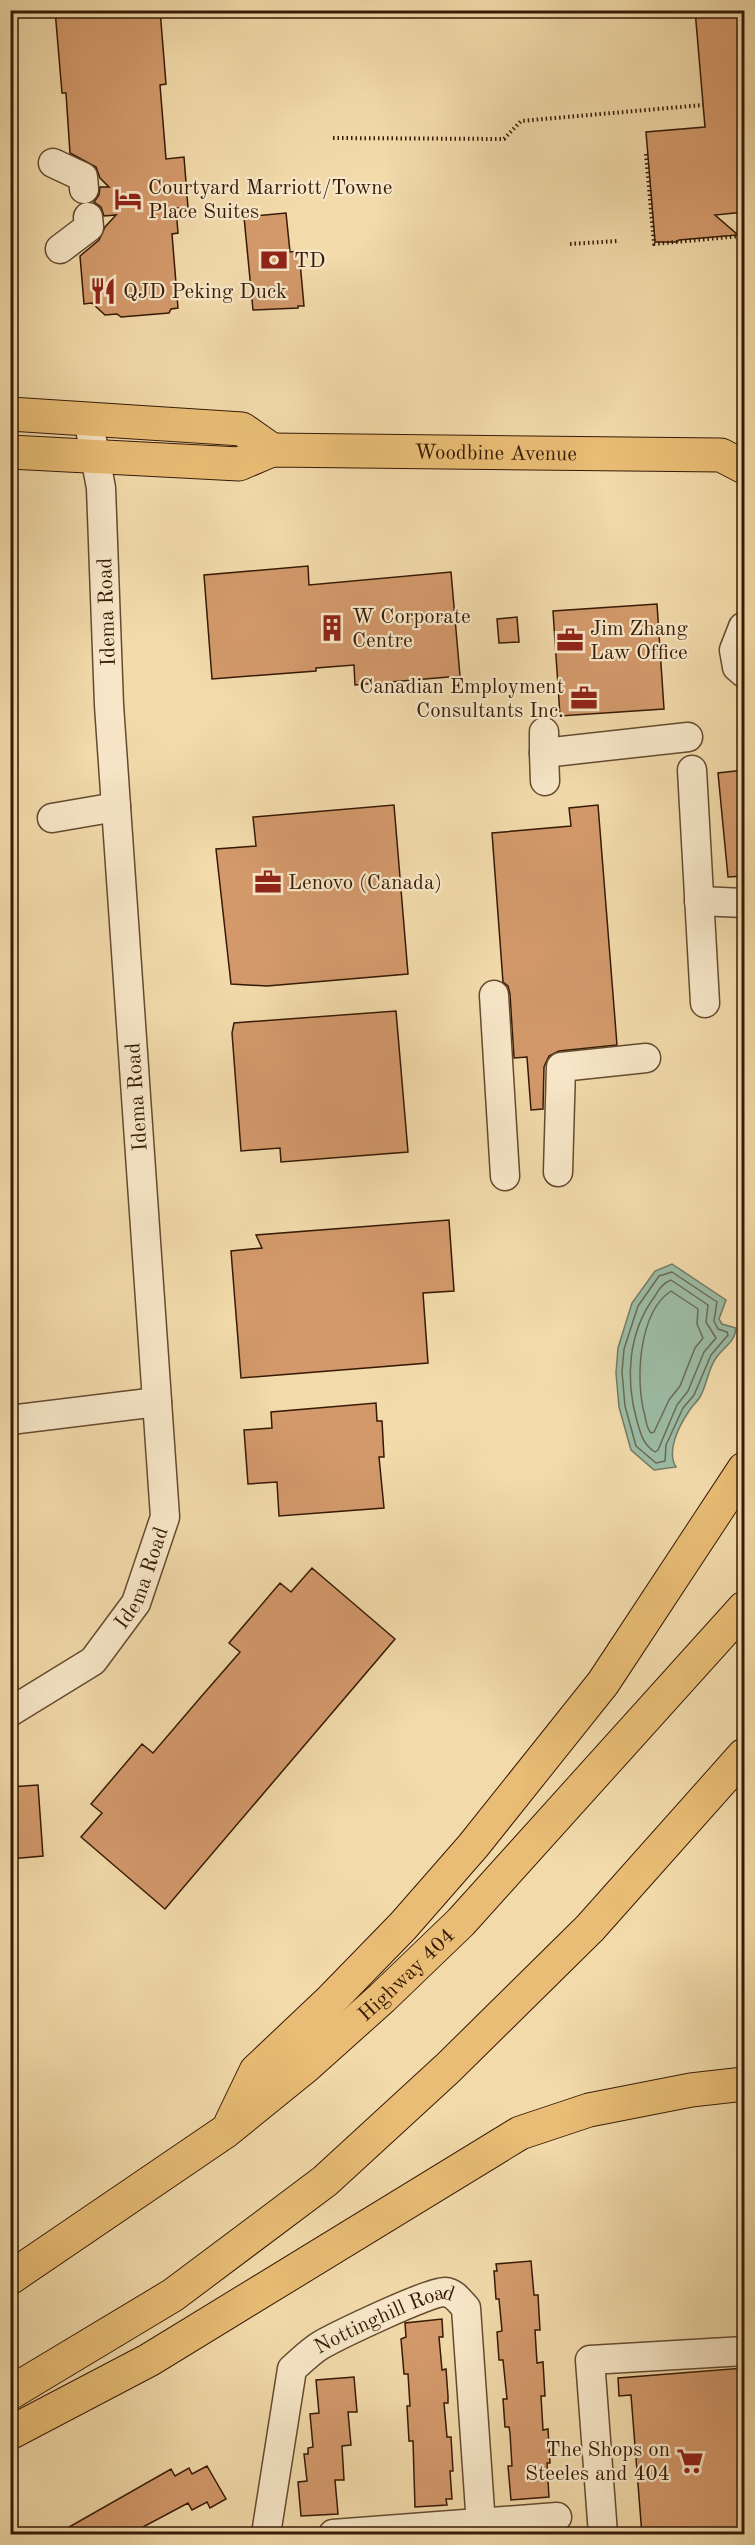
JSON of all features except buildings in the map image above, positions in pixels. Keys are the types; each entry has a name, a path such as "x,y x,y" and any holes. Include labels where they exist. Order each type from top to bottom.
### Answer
{"main road":[{"path":"10,414 242,429 272,450"},
{"name":"Woodbine Avenue","path":"10,452 239,464 272,450 737,455"},
{"path":"226,2131 256,2071 330,2001 410,1917 473,1846 603,1683 744,1469"},
{"name":"Highway 404","path":"10,2278 226,2131 340,2036 461,1922 744,1608"},
{"path":"10,2393 173,2295 325,2181 448,2068 590,1928 744,1755"},
{"path":"10,2433 150,2360 520,2133 589,2110 691,2090 744,2084"}],"street":[{"path":"53,163 83,177 84,189"},
{"path":"60,249 89,227 88,218"},
{"name":"Idema Road","path":"10,1712 93,1661 136,1603 165,1517 109,705 101,488 88,418"},
{"path":"743,627 734,650 737,667 744,673"},
{"path":"545,781 544,742 688,738"},
{"path":"692,770 705,1003"},
{"path":"52,818 116,807"},
{"path":"699,901 744,903"},
{"path":"494,995 505,1176"},
{"path":"558,1173 561,1067 646,1058"},
{"path":"10,1420 157,1402"},
{"name":"Nottinghill Road","path":"266,2535 292,2369 319,2346 438,2292 447,2292 457,2297 466,2308 481,2525"},
{"path":"603,2535 590,2360 744,2351"},
{"path":"333,2535 481,2525 557,2517"}],"path":[{"path":"333,138 504,139 521,121 703,105"},
{"path":"646,154 654,244 740,236 744,231"},
{"path":"570,244 617,241"},
{"path":"742,408 743,376"}],"water":[{"path":"672,1264 726,1300 719,1319 722,1324 736,1328 731,1341 713,1362 700,1397 681,1424 672,1454 676,1467 654,1470 631,1450 619,1407 616,1373 618,1348 632,1303 655,1271"}],"place":[{"name":"Courtyard Marriott/Towne Place Suites","path":"128,199"},
{"name":"TD","path":"274,260"},
{"name":"QJD Peking Duck","path":"103,291"},
{"name":"W Corporate Centre","path":"332,628"},
{"name":"Jim Zhang Law Office","path":"570,640"},
{"name":"Canadian Employment Consultants Inc.","path":"584,698"},
{"name":"Lenovo (Canada)","path":"268,882"},
{"name":"The Shops on Steeles and 404","path":"690,2461"}]}
